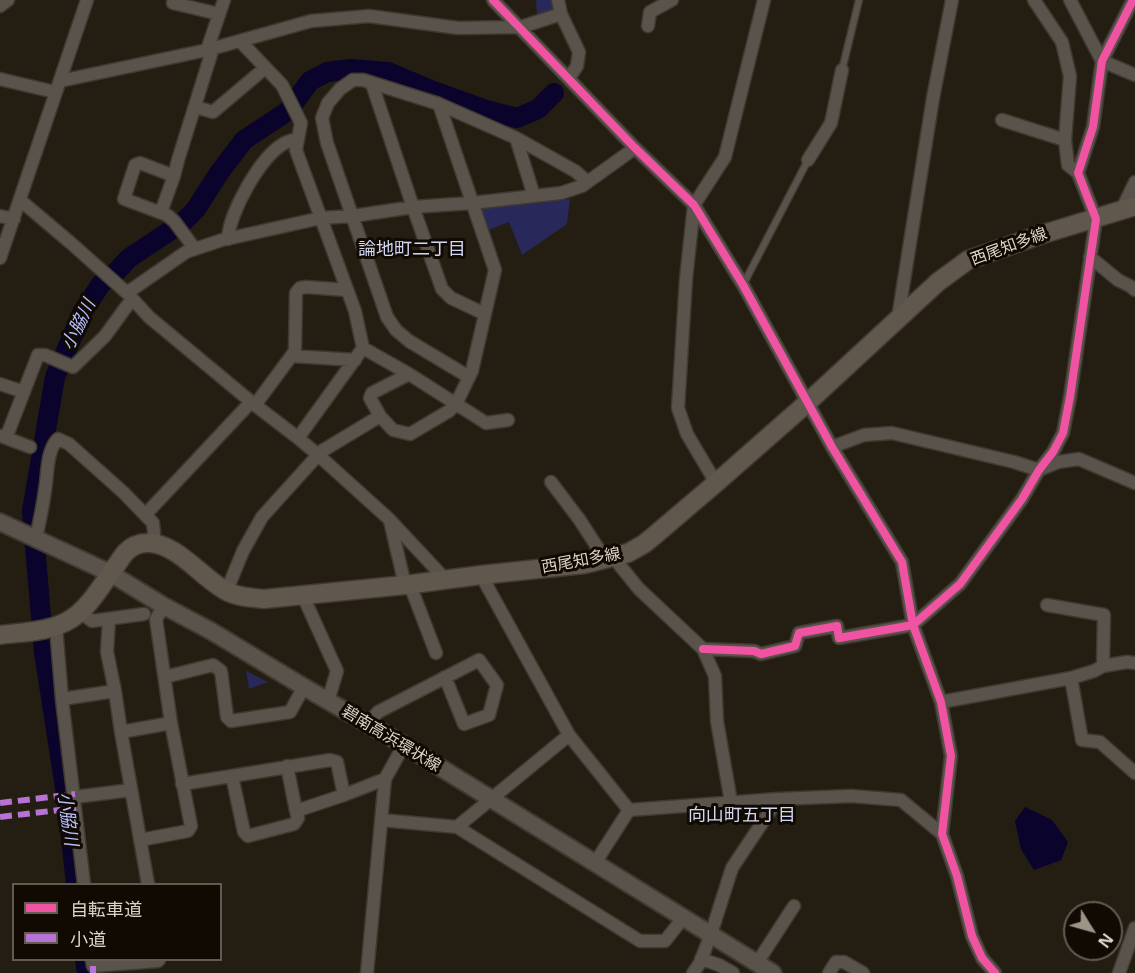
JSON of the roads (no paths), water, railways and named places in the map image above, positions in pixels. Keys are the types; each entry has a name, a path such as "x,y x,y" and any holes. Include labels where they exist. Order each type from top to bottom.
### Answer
{"main road":[{"name":"西尾知多線","path":"155,544 179,554 227,591 264,599 585,564 628,553 644,544 716,483 938,282 968,260 1040,234 1129,208"},
{"name":"碧南高浜環状線","path":"0,522 110,573 211,631 404,745 773,973"},
{"path":"0,635 56,627 74,617 94,596 126,552 135,545 155,544"}],"street":[{"path":"0,6 8,0"},
{"path":"0,258 87,0"},
{"path":"161,212 195,106 224,0"},
{"path":"493,0 635,148 694,205 743,285 832,447 902,562 913,625 941,702 951,756 942,834 957,876 972,936 982,958 995,973"},
{"path":"558,0 561,14 579,52 577,66 569,78"},
{"path":"648,26 650,12 672,0"},
{"path":"716,483 687,434 678,408 686,279 694,205 725,157 764,0"},
{"path":"898,318 933,98 952,0"},
{"path":"703,649 754,651 761,654 795,646 799,633 837,626 839,638 913,625 960,584 1022,499 1063,433 1071,397 1096,219 1077,173 1068,165 1065,140 1070,76 1062,42 1034,0"},
{"path":"1070,0 1102,61 1135,75"},
{"path":"1077,173 1093,127 1102,61 1133,0"},
{"path":"173,3 219,14"},
{"path":"0,79 58,86 210,49 311,21 369,16 458,28 520,27 561,14"},
{"path":"240,41 282,85 301,123 296,150 355,312 363,348 298,438"},
{"path":"195,106 213,112 218,110 265,68"},
{"path":"807,160 831,123 842,70"},
{"path":"469,377 409,340 396,330 387,316 327,143 322,118 328,103 340,89 353,80 363,80 439,104 516,138 575,171 585,183"},
{"path":"372,84 442,289 451,297 485,314"},
{"path":"409,374 372,393 370,398 380,416 393,430 410,434 449,411 456,404 472,371 495,270 439,104"},
{"path":"1002,120 1065,140"},
{"path":"516,138 534,195"},
{"path":"228,239 228,231 236,210 253,176 268,157 284,143 298,139"},
{"path":"30,447 3,437 38,355 45,355 73,367 105,336 129,296 186,252 228,239 321,218 561,192 582,186 635,148"},
{"path":"174,176 140,163 135,165 124,199 167,215 195,249"},
{"path":"1129,208 1135,182"},
{"path":"20,200 72,244 149,317 253,404 298,438 389,519 446,579"},
{"path":"0,216 14,219"},
{"path":"1090,258 1135,290"},
{"path":"145,515 253,404 292,356 295,351 296,293 300,288 347,290"},
{"path":"363,348 486,423 508,420"},
{"path":"292,356 355,360"},
{"path":"0,384 24,392"},
{"path":"227,591 243,551 262,517 317,455 380,416"},
{"path":"832,447 864,435 892,433 1039,470 1058,462 1079,459 1135,483"},
{"path":"36,539 50,453 54,442 58,439 69,444 124,493 153,523 155,544"},
{"path":"551,482 609,558 703,649 715,676 717,721 731,802"},
{"path":"389,519 407,585 436,653"},
{"path":"481,575 569,735 629,810"},
{"path":"303,596 338,671 328,701"},
{"path":"1047,605 1104,615 1103,666"},
{"path":"140,840 188,831 191,826 171,723 156,619 164,606"},
{"path":"80,612 92,621 144,614"},
{"path":"109,619 107,652 148,883"},
{"path":"56,627 62,699 84,883"},
{"path":"368,724 378,712 445,677 479,660 497,685 489,715 464,724 445,677"},
{"path":"941,702 1071,678 1103,666 1135,663"},
{"path":"165,676 213,665 221,671 227,717 231,721 290,712 304,687"},
{"path":"1071,678 1082,740 1100,741 1135,773"},
{"path":"62,699 115,691"},
{"path":"121,732 171,723"},
{"path":"457,827 569,735"},
{"path":"367,973 385,779 404,745"},
{"path":"182,784 330,760 337,762 344,795"},
{"path":"232,776 244,832 248,836 294,824 298,818 287,766"},
{"path":"296,811 385,779"},
{"path":"75,797 131,790"},
{"path":"629,810 851,796 901,800 942,834"},
{"path":"693,973 711,934 732,867 778,799"},
{"path":"595,863 629,810"},
{"path":"381,820 457,827 640,941 665,941 683,918"},
{"path":"757,963 794,906"},
{"path":"1119,973 1135,928"},
{"path":"701,958 733,973"},
{"path":"92,961 93,966 158,961"},
{"path":"829,973 836,962 844,962 863,973"}],"lane":[{"path":"842,70 859,0"},
{"path":"743,285 807,160"}],"waterway":[{"name":"小脇川","path":"76,883 67,801 44,652 32,511 55,377 83,311 101,284 129,258 182,223 196,209 244,140 288,111 310,81 327,72 351,69 388,72 486,110 517,118 538,109 554,93"},
{"name":"小脇川","path":"85,961 87,973"}],"district":[{"name":"論地町二丁目","path":"412,250"},
{"name":"向山町五丁目","path":"742,816"}]}
